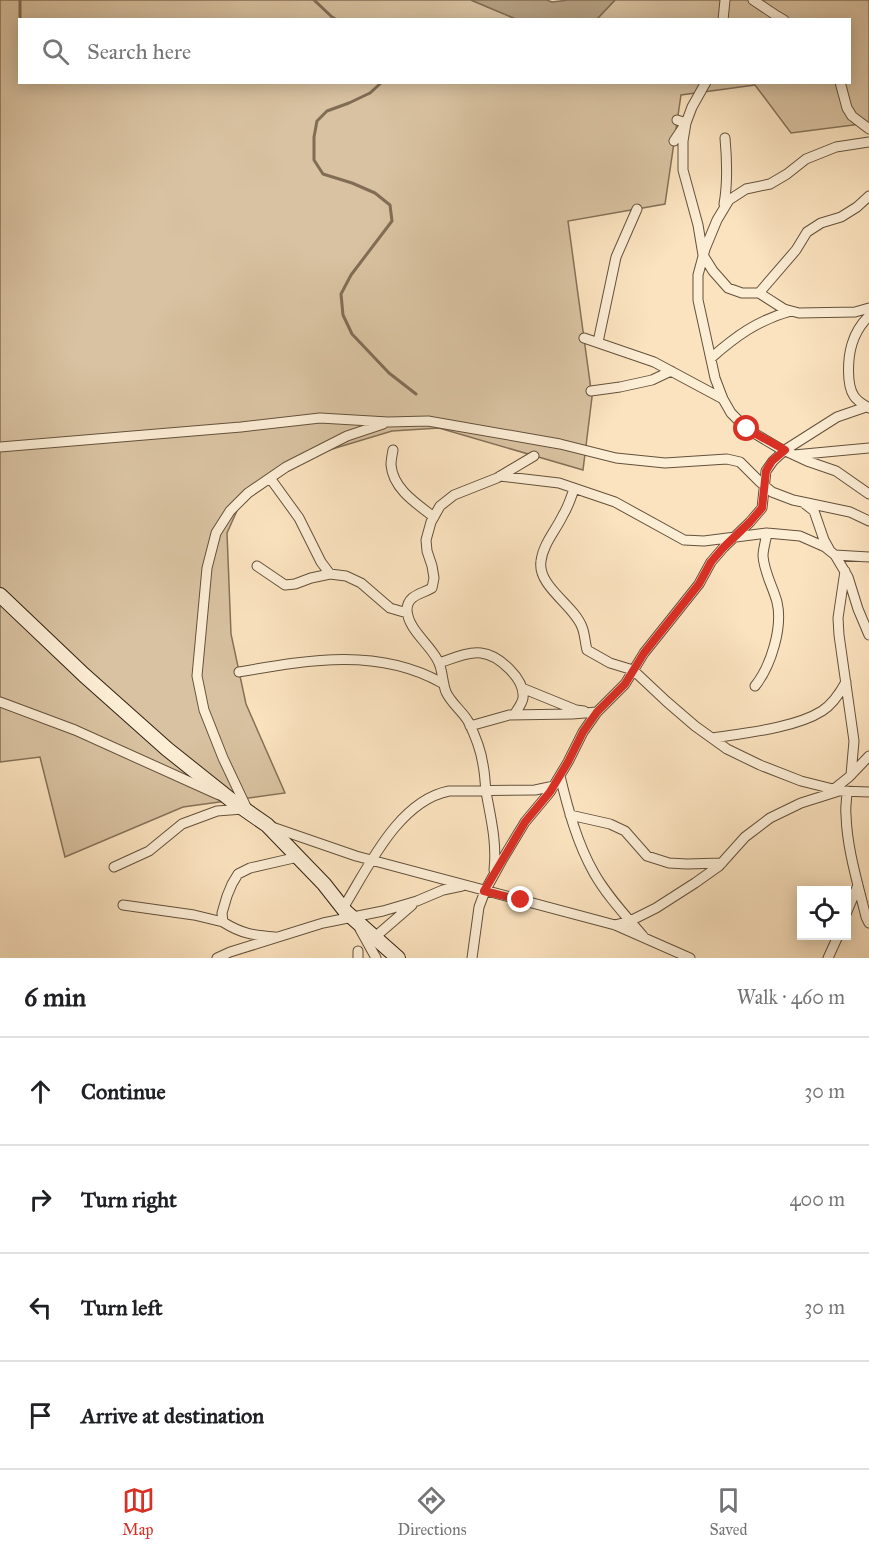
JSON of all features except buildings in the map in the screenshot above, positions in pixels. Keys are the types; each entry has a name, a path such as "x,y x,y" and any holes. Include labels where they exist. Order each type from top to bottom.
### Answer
{"street":[{"path":"723,18 725,0"},
{"path":"753,0 780,18"},
{"path":"841,84 847,108 852,116 869,129"},
{"path":"674,141 682,122 704,85"},
{"path":"682,122 683,170 698,225 703,255 728,288 759,293 784,309 799,313 855,312 869,308"},
{"path":"723,209 727,189 725,138"},
{"path":"869,142 836,147 806,159 770,184 746,189 729,200 717,220 703,255 698,275 698,300 715,378 731,413 747,429 789,452 836,471 869,494"},
{"path":"759,293 796,250 807,232 821,224 841,218 869,196"},
{"path":"598,342 616,257 637,209"},
{"path":"711,358 751,327 774,315 790,311"},
{"path":"868,408 854,396 848,368 852,344 869,316"},
{"path":"584,338 654,362 723,399"},
{"path":"591,390 652,380 670,371"},
{"path":"472,958 479,907 484,891 493,875 525,822 554,786 583,732 597,712 625,684 644,653 699,584 711,562 762,508 764,479 772,461 789,452 837,417 868,408"},
{"path":"0,447 241,427 320,418 388,423 428,421 560,444 616,458 665,463 727,459 740,462 772,492 793,500 850,512 869,521"},
{"path":"246,810 204,710 196,676 207,568 216,533 238,503 286,467 347,436 388,423"},
{"path":"789,452 869,448"},
{"path":"393,450 391,466 395,479 405,494 434,517"},
{"path":"493,875 496,854 494,833 479,745 467,719 448,696 442,683 439,663 416,632 407,613 408,603 415,595 432,588 434,578 426,540 431,522 440,506 454,495 500,476 534,456"},
{"path":"500,476 559,483 615,502 684,540 704,541 767,533 800,536 825,546 832,552 869,557"},
{"path":"270,478 299,518 321,562 330,574"},
{"path":"574,489 564,514 545,547 540,563 543,578 570,609 582,627 586,650 610,663 633,670 695,726 727,749 801,781 841,790 869,792"},
{"path":"804,502 814,511 824,540 848,577 869,635"},
{"path":"755,686 767,666 779,620 777,602 763,557 767,533"},
{"path":"257,566 285,585 330,574 345,576 361,583 390,608 407,613"},
{"path":"845,571 838,618 854,741 851,775"},
{"path":"0,596 167,749 231,800 267,825 324,884 350,915 398,958"},
{"path":"439,663 460,656 480,653 499,660 518,678 522,688 523,698 514,715"},
{"path":"239,672 278,665 340,659 368,659 424,673 442,683"},
{"path":"713,738 793,723 823,711 838,696 846,682"},
{"path":"522,688 576,710 597,712"},
{"path":"0,702 75,730 231,800"},
{"path":"470,726 514,715 597,712"},
{"path":"615,925 630,921 656,908 695,883 722,863 745,837 770,818 801,803 841,790 851,775 869,756"},
{"path":"560,776 578,839 594,873 614,903 645,938"},
{"path":"350,915 372,860 403,819 424,800 438,793 449,791 535,790 554,786"},
{"path":"841,790 848,839 869,923"},
{"path":"114,867 149,851 183,824 217,811 246,810"},
{"path":"570,815 610,824 625,831 647,856 669,863 722,863"},
{"path":"267,825 372,860 615,925 690,958"},
{"path":"223,922 222,913 227,896 238,874 250,868 298,857"},
{"path":"851,902 858,885"},
{"path":"217,958 350,915 367,915 417,901 443,890 465,886"},
{"path":"375,937 417,901"},
{"path":"123,905 194,915 223,922 236,930 279,938"},
{"path":"350,915 376,958"},
{"path":"828,958 836,940"},
{"path":"466,958 474,942"}],"shaded area":[{"path":"0,0 471,0 514,18 18,18 18,84 851,84 851,18 598,18 615,0 869,0 869,123 791,133 755,85 681,95 665,204 568,221 592,397 583,470 439,428 392,431 309,456 240,504 227,533 231,634 246,704 285,793 183,807 65,857 40,757 0,762"},
{"path":"471,0 547,0 552,2 615,0 598,18 514,18"}],"waterway":[{"path":"20,0 20,18"},
{"path":"314,0 334,18"},
{"path":"380,84 370,93 327,111 317,121 314,160 323,174 375,193 390,205 392,221 351,275 341,294 343,315 352,334 389,373 416,394"}],"route":[{"path":"521,900 484,891 525,822 550,792 583,732 597,712 625,684 644,653 699,584 711,562 762,508 766,471 772,461 785,450 747,429"}]}
